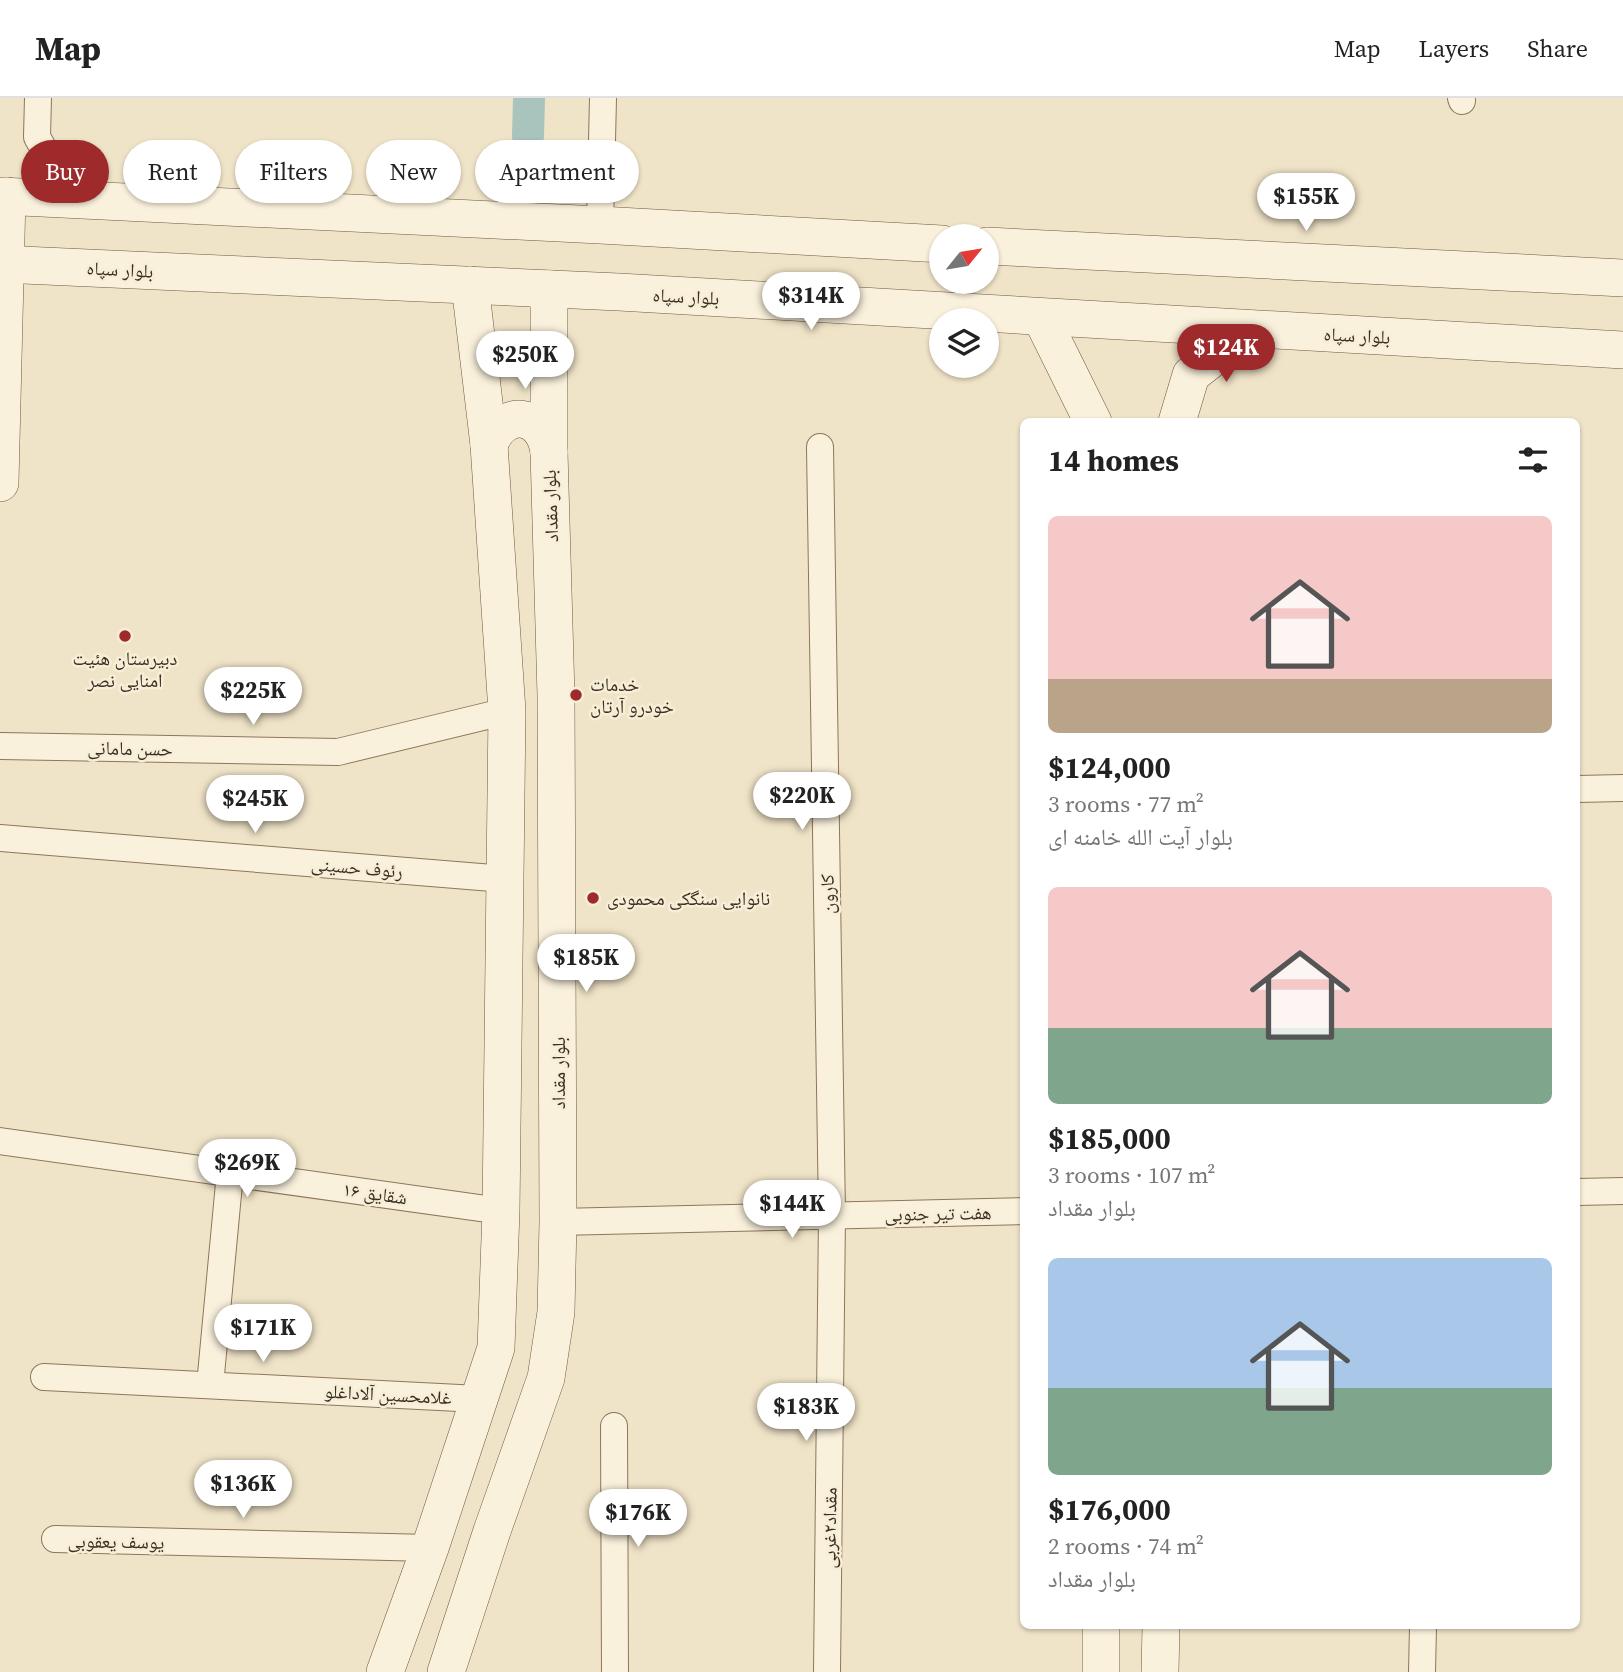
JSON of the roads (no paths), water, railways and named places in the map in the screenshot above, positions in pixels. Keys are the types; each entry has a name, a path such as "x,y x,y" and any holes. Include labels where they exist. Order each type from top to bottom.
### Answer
{"main road":[{"path":"0,483 4,196"},
{"path":"109,201 929,243"},
{"path":"999,247 1623,278"},
{"name":"بلوار سپاه","path":"3,264 549,289 1623,350"},
{"path":"385,1672 430,1548 496,1348 501,1211 507,711 489,445 470,285"},
{"name":"بلوار مقداد","path":"446,1672 546,1378 556,1312 556,695 549,452 549,289"},
{"path":"1041,317 1091,418"},
{"path":"1178,418 1191,375 1249,329"},
{"path":"489,445 494,433 503,424 516,419 528,421 540,428 547,439 549,452"},
{"path":"1101,1629 1101,1672"},
{"path":"1160,1672 1161,1629"}],"street":[{"path":"38,98 39,140"},
{"path":"600,225 603,98"},
{"name":"کارون","path":"820,447 832,1215"},
{"name":"حسن مامانی","path":"0,746 338,752 507,711"},
{"path":"1580,789 1623,788"},
{"name":"رئوف حسینی","path":"0,838 505,879"},
{"name":"شقایق ۱۶","path":"0,1141 501,1211"},
{"path":"210,1385 230,1173"},
{"path":"1580,1192 1623,1191"},
{"name":"هفت تیر جنوبی","path":"558,1222 1020,1211"},
{"name":"مقداد۲غربی","path":"827,1672 832,1215"},
{"name":"غلامحسین آلاداغلو","path":"44,1377 479,1399"},
{"path":"614,1426 615,1672"},
{"name":"یوسف یعقوبی","path":"55,1539 430,1548"},
{"path":"1422,1672 1423,1629"}],"waterway":[{"path":"528,136 529,98"}],"place":[{"name":"دبیرستان هئیت امنایی نصر","path":"125,636"},
{"name":"خدمات خودرو آرتان","path":"576,695"},
{"name":"نانوایی سنگکی محمودی","path":"593,898"}]}
